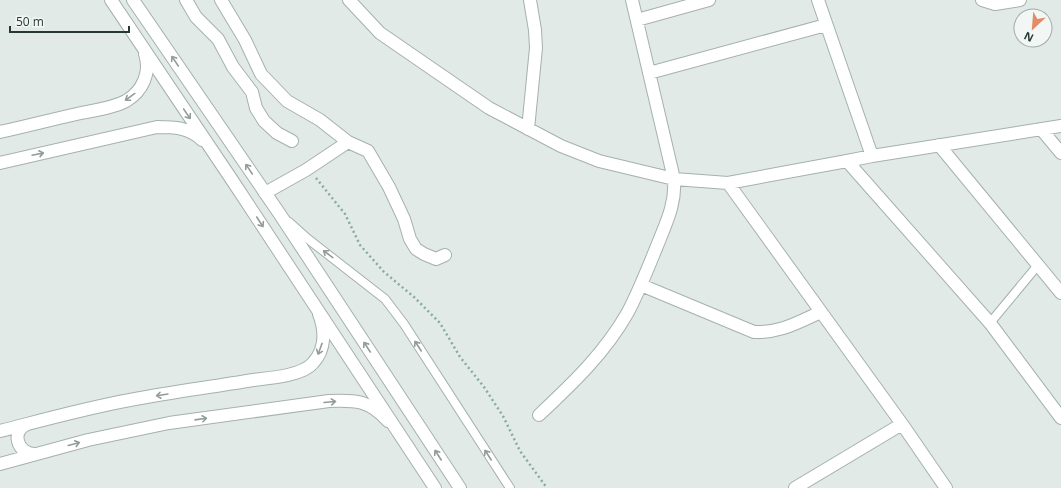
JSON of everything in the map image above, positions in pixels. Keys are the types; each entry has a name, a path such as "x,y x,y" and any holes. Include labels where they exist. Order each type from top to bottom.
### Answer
{"street":[{"path":"111,0 212,149 435,488"},
{"path":"133,0 279,213 460,488"},
{"path":"186,0 196,17 218,39 233,67 252,92 256,108 264,121 277,133 292,141"},
{"path":"221,0 245,40 262,74 287,101 320,120 348,142 368,151 389,187 416,249 436,259 445,255"},
{"path":"349,0 380,33 489,108 561,146 599,161 674,179 728,183 872,156 1061,126"},
{"path":"528,128 536,48 535,30 530,0"},
{"path":"539,415 578,378 612,338 628,312 641,285 672,208 675,193 674,179 632,0"},
{"path":"637,20 709,0"},
{"path":"818,0 872,156"},
{"path":"982,0 995,4 1020,0"},
{"path":"649,73 826,25"},
{"path":"0,132 116,105 126,100 136,93 143,83 148,71 148,61 144,50"},
{"path":"252,92 273,86"},
{"path":"0,163 157,128 176,127 187,130 197,136 212,149"},
{"path":"1041,129 1061,153"},
{"path":"265,193 306,170 348,142"},
{"path":"939,145 1061,293"},
{"path":"847,161 990,322 1061,418"},
{"path":"728,183 902,424 946,488"},
{"path":"641,285 754,332 767,332 782,329 821,312"},
{"path":"0,431 130,400 292,374 303,370 313,363 320,351 324,337 323,325 318,311"},
{"path":"0,464 88,440 169,423 330,401 348,400 366,403 383,415 397,431"},
{"path":"29,424 20,429 18,440 22,449 31,454 36,454"},
{"path":"794,488 902,424"}],"lane":[{"path":"279,213 308,239 385,299 404,324 510,488"},
{"path":"990,322 1038,265"}],"path":[{"path":"306,170 309,170 345,214 360,245 384,272 414,296 440,323 460,357 484,387 503,416 520,451 547,488"}]}
